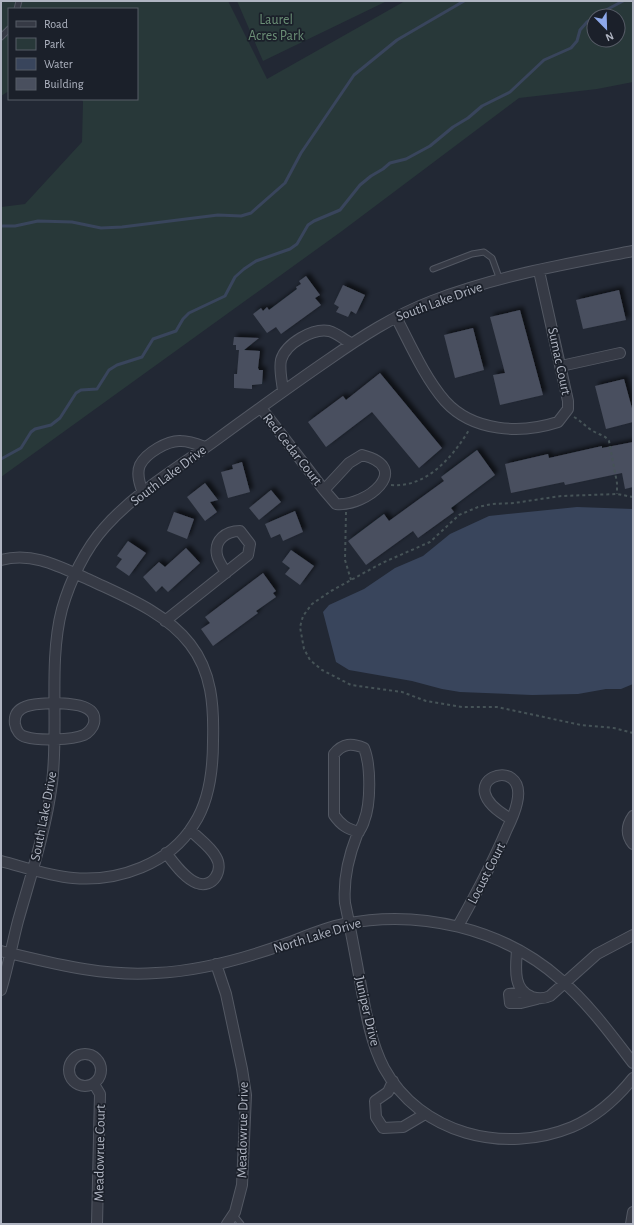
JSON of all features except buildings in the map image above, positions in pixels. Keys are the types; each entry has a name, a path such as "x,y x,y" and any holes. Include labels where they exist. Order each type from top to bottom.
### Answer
{"street":[{"name":"South Lake Drive","path":"5,952 33,869 49,802 55,739 58,633 62,610 69,588 76,574 90,547 103,528 143,492 283,391 351,344 396,317 433,300 500,280 633,251"},
{"name":"Sumac Court","path":"396,317 439,393 455,410 474,421 496,427 529,428 558,422 566,412 568,401 539,271"},
{"path":"283,391 281,360 286,351 293,344 311,333 322,330 331,331 351,344"},
{"path":"561,366 620,353"},
{"name":"Red Cedar Court","path":"261,408 336,504 346,505"},
{"path":"143,492 138,473 140,466 153,452 171,442 180,441 205,448"},
{"name":"Red Cedar Court","path":"324,490 349,463 362,455 376,459 384,470 384,482 381,485"},
{"path":"346,505 376,492 381,485"},
{"path":"1,560 21,556 32,557 54,564 135,602 166,621 181,633 198,655 204,668 212,697 213,741 211,779 202,810 190,830 175,847 136,870 109,877 72,878 1,861"},
{"path":"166,621 226,573"},
{"path":"55,703 84,707 91,712 94,717 94,724 85,734 55,739 25,737 20,734 15,722 15,716 26,706 55,703"},
{"name":"Juniper Drive","path":"359,832 348,829 340,823 334,815 334,754 340,746 354,744 364,748 368,757 369,799 365,821 350,854 344,881 345,903 372,1036 382,1062 402,1094 425,1114 451,1128 481,1137 512,1139 543,1136 584,1121 613,1099 633,1078"},
{"path":"633,816 628,827 627,834 633,844"},
{"name":"Locust Court","path":"458,926 492,864 511,820"},
{"path":"166,853 192,880 204,885 211,883 216,877 219,862 216,856 190,830"},
{"name":"North Lake Drive","path":"5,952 66,966 111,973 156,974 243,958 324,930 365,920 406,919 458,926 487,936 517,950 543,965 565,983 590,1009 633,1063"},
{"path":"517,950 517,978 519,986 524,992 537,998 544,999 550,996 597,954 620,940 633,935"},
{"path":"1,990 5,952"},
{"name":"Meadowrue Drive","path":"216,964 226,994 242,1069 246,1096 242,1185 239,1199 227,1224"},
{"path":"524,992 509,994 510,1003 521,1003 537,998"},
{"path":"393,1081 388,1092 375,1100 376,1117 383,1128 403,1127 425,1114"},
{"name":"Meadowrue Court","path":"94,1084 100,1094 97,1224"},
{"path":"631,1224 633,1212"}],"lane":[{"path":"433,269 472,254 484,252 492,258 500,280"},
{"path":"233,1214 242,1224"}],"path":[{"path":"566,412 584,423 592,431 606,436 609,441 618,483 617,494"},
{"path":"381,485 403,486 418,481 434,472 456,449 474,421"},
{"path":"633,497 617,494 561,496 478,507 459,515 430,542 382,563 331,591 312,604 303,616 300,626 304,649 310,660 322,670 352,685 402,692 426,702 462,707 497,707 558,721 614,728 633,733"},
{"path":"346,505 345,560 351,580"}],"green space":[{"path":"1,1 228,1 267,79 405,1 633,1 633,82 597,89 519,98 342,231 1,477 1,207 25,204 82,142 82,100 138,100 138,8 8,8 8,92 1,96"},
{"name":"Laurel Acres Park","path":"237,1 387,1 263,61"}],"water":[{"path":"577,507 633,509 633,684 621,689 606,689 578,694 532,695 460,692 412,681 349,670 336,662 323,612 329,605 364,589 395,568 423,556 450,534 489,516"}],"waterway":[{"path":"1,226 15,226 38,221 72,222 101,228 122,227 218,215 241,216 251,213 285,183 301,153 354,75 397,40 464,1"},
{"path":"610,8 623,1"},
{"path":"1,459 21,448 31,432 35,429 51,425 60,418 76,393 81,390 97,389 109,370 117,365 142,357 153,339 176,331 183,319 189,313 225,296 235,277 244,269 256,261 290,249 297,244 308,225 340,210 360,185 371,176 390,163 406,159 430,146 482,106 510,92 544,60 571,48 577,41 580,30 586,23"}]}
